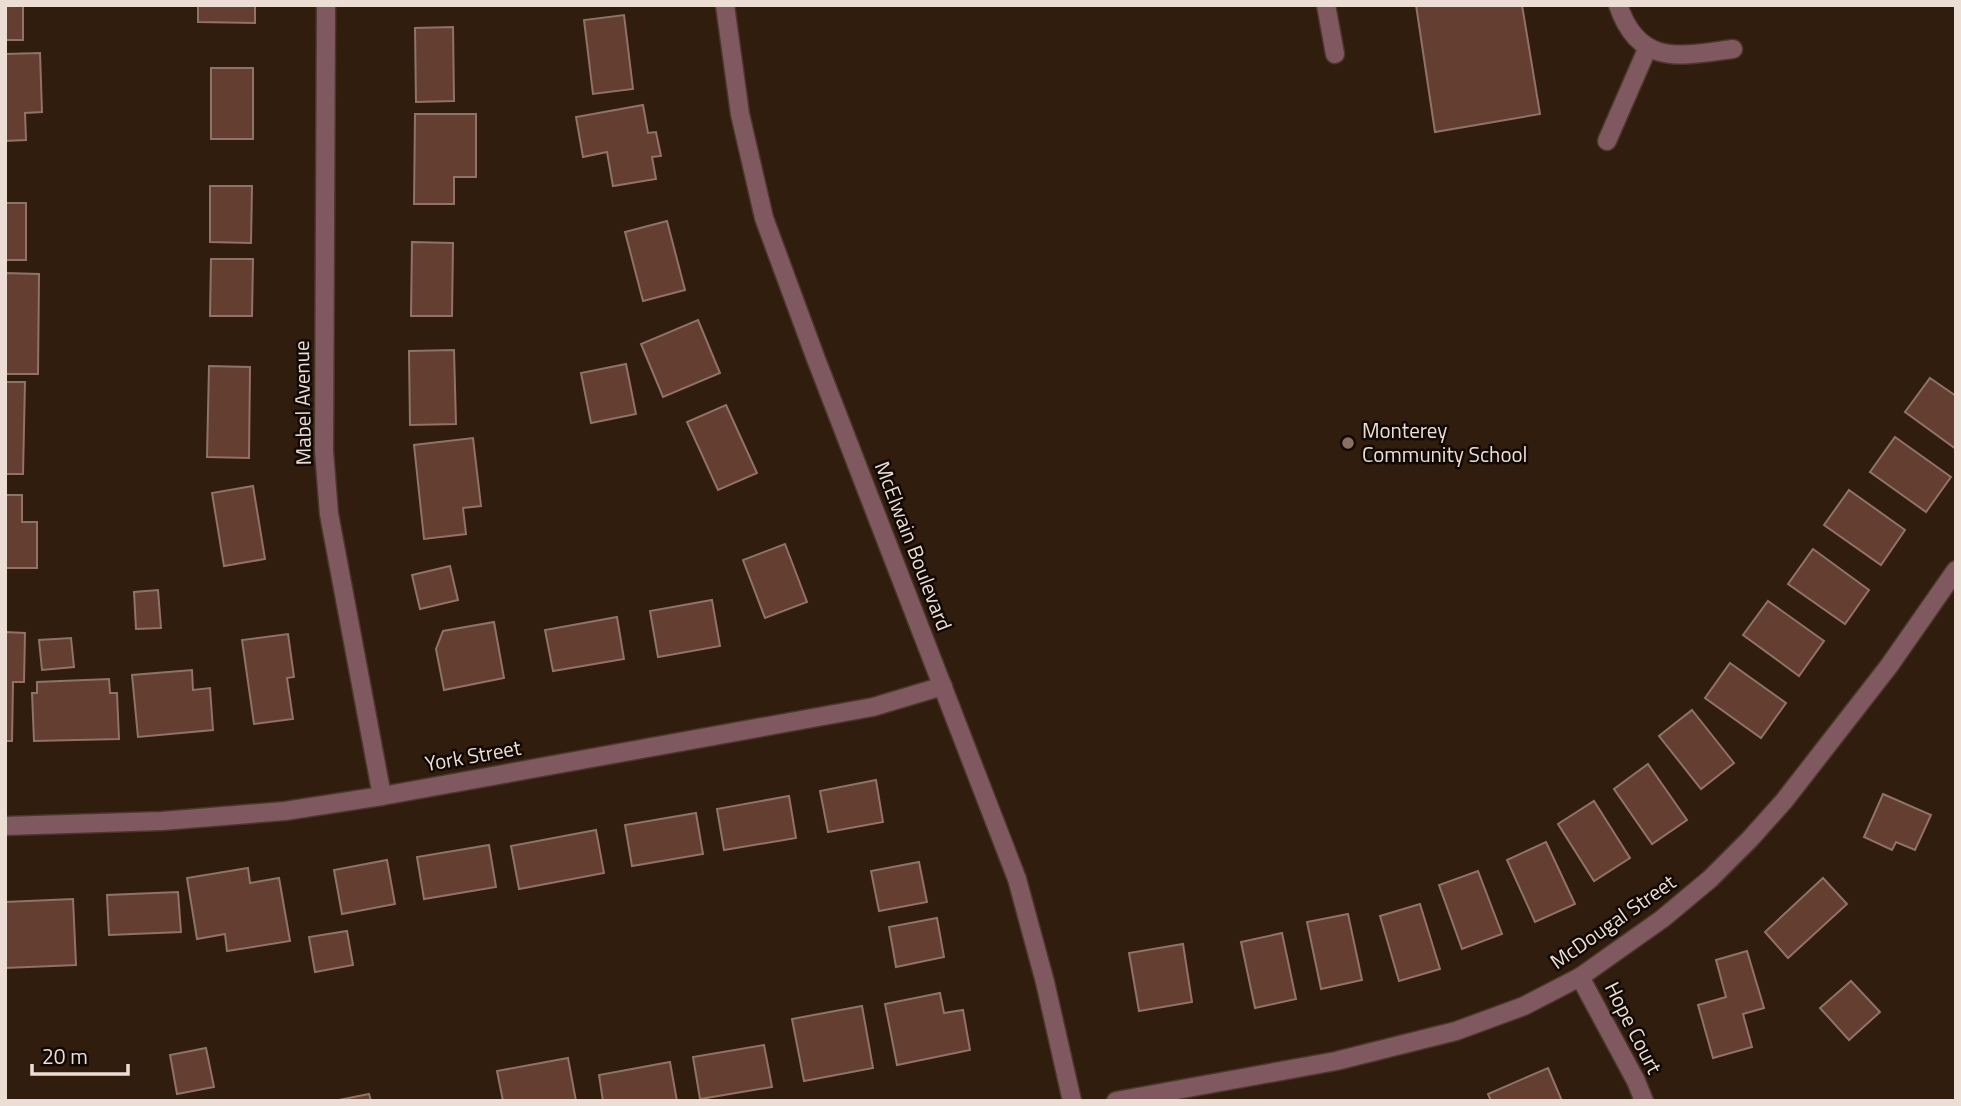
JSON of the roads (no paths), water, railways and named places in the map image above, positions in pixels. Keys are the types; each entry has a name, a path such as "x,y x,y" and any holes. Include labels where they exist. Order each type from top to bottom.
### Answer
{"street":[{"name":"Mabel Avenue","path":"326,5 324,451 329,514 382,796"},
{"name":"McElwain Boulevard","path":"725,5 740,114 764,218 1017,879 1045,982 1072,1101"},
{"path":"1326,5 1335,54"},
{"path":"1618,5 1635,39 1654,51 1676,55 1733,49"},
{"path":"1607,141 1648,47"},
{"name":"McDougal Street","path":"1116,1101 1336,1061 1456,1031 1524,1006 1580,977 1661,919 1710,879 1750,839 1784,801 1889,666 1956,570"},
{"name":"York Street","path":"5,826 162,821 285,811 382,796 873,707 943,686"},
{"name":"Hope Court","path":"1580,977 1644,1101"}],"place":[{"name":"Monterey Community School","path":"1348,443"}]}
